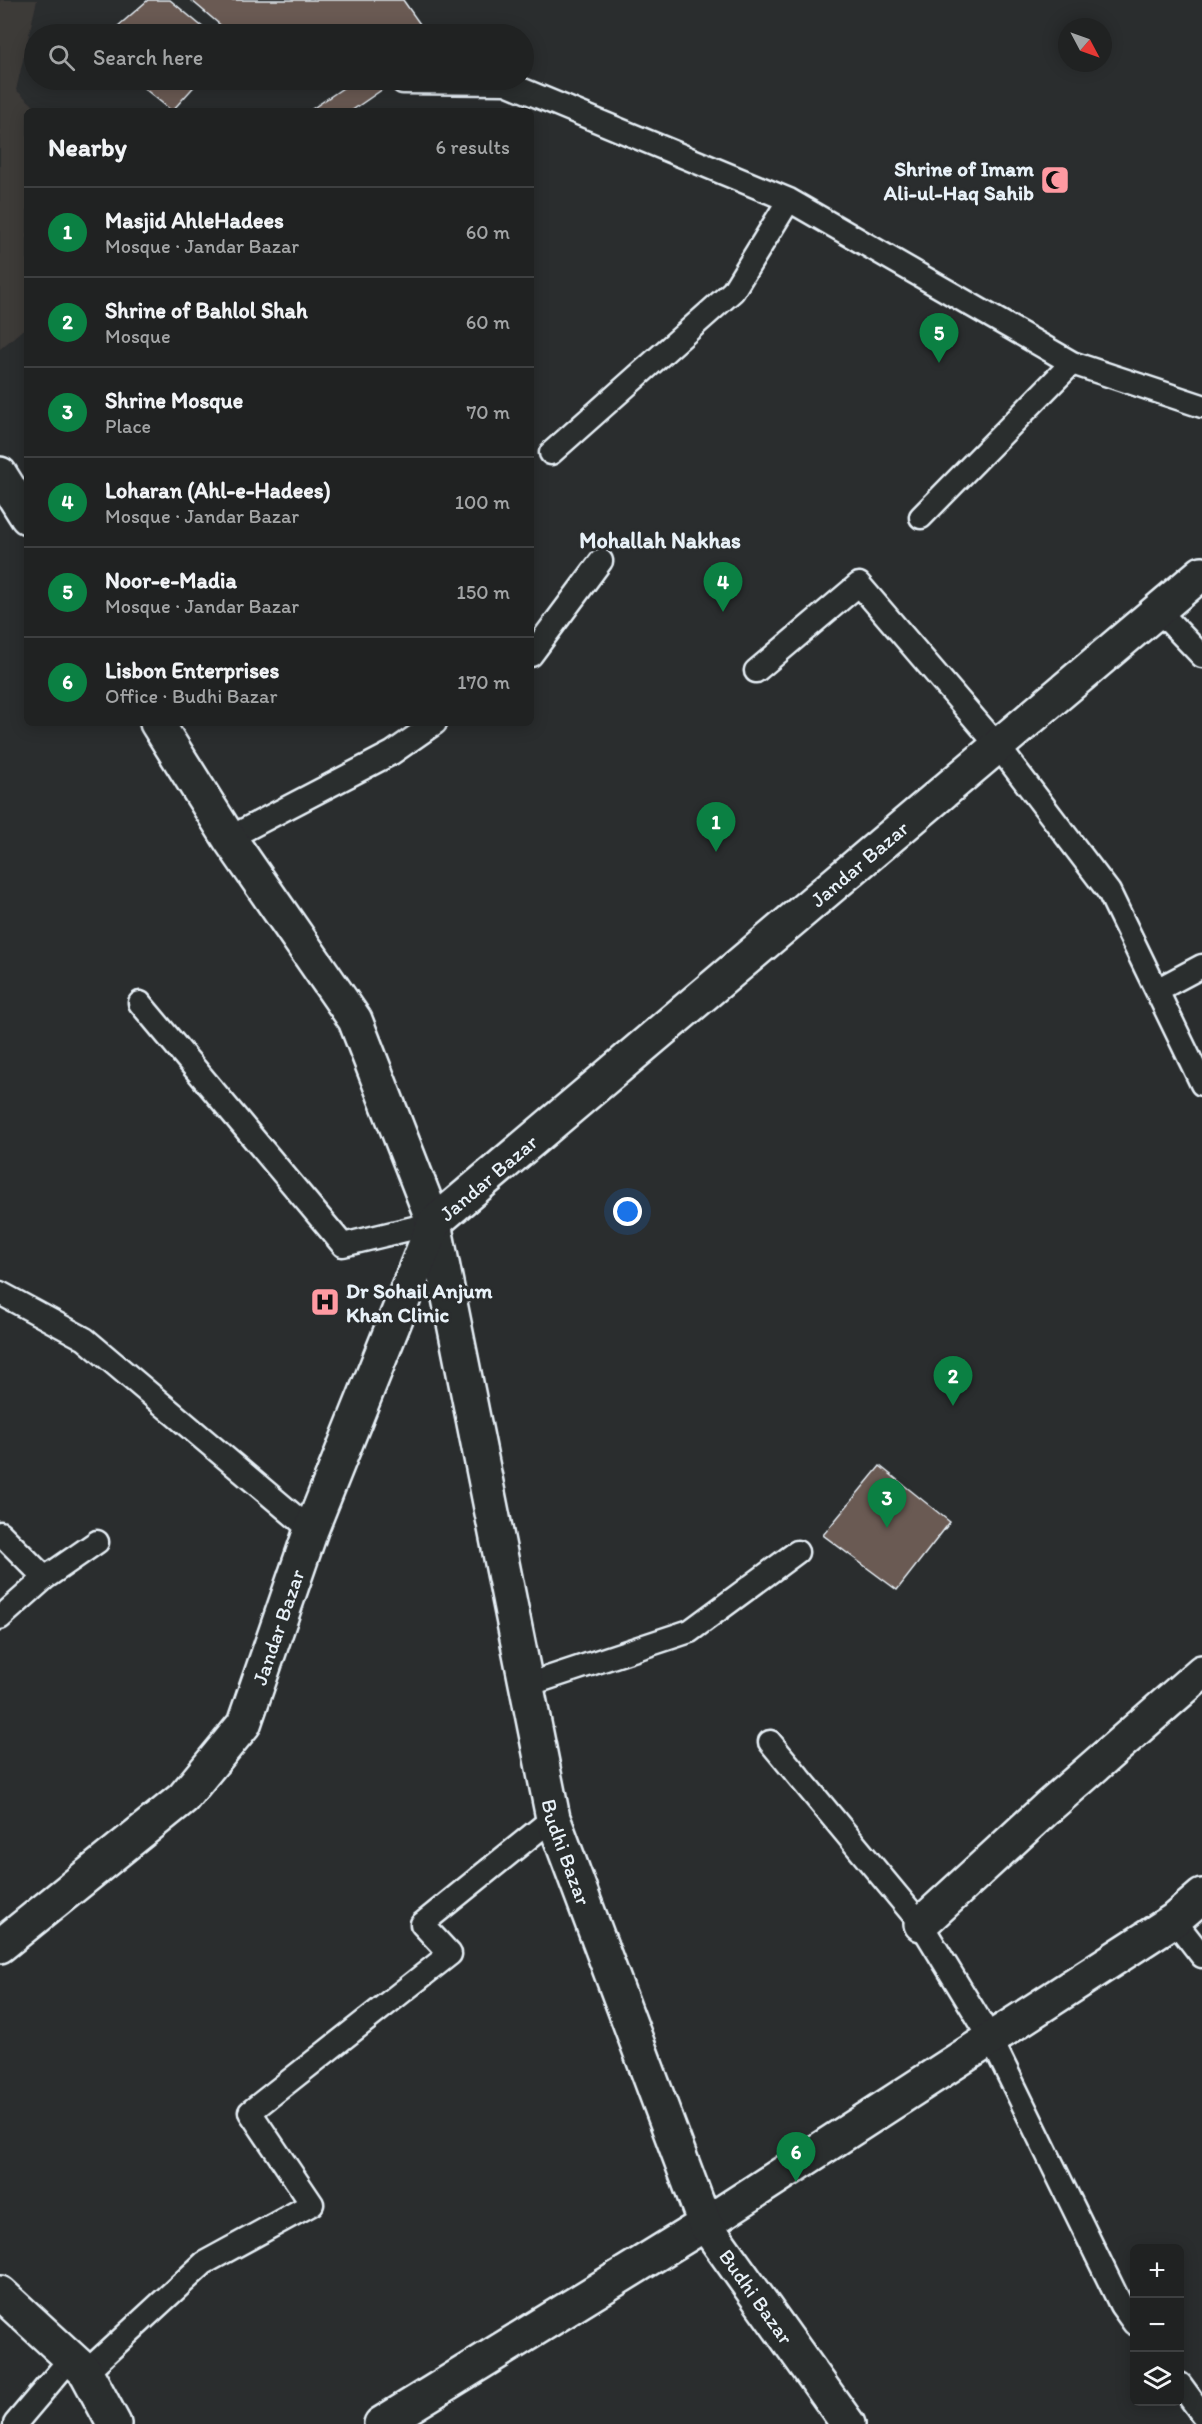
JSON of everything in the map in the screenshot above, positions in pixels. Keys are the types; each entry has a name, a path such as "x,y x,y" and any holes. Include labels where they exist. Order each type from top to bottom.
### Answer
{"street":[{"path":"0,474 24,512"},
{"name":"Jandar Bazar","path":"3,1939 183,1798 244,1724 311,1530 434,1223 1202,573"},
{"name":"Budhi Bazar","path":"159,726 230,838 355,1020 434,1223 553,1818 705,2224 848,2424"},
{"path":"921,1924 1048,1807 1202,1672"},
{"path":"381,2424 705,2224 1174,1920 1202,1896"},
{"path":"0,2293 79,2365 114,2424"}],"lane":[{"path":"523,90 789,200 1072,363 1202,406"},
{"path":"550,453 733,291 789,200"},
{"path":"921,517 1072,363"},
{"path":"534,651 601,561"},
{"path":"756,671 859,584 998,746 1109,892 1202,1084"},
{"path":"1158,610 1202,656"},
{"path":"230,838 392,753 431,726"},
{"path":"1156,990 1202,966"},
{"path":"140,1003 343,1245 434,1223"},
{"path":"0,1293 85,1339 311,1530"},
{"path":"0,1533 45,1578"},
{"path":"0,1618 45,1578 97,1542"},
{"path":"527,1685 690,1631 796,1552"},
{"path":"770,1742 921,1924 991,2038 1121,2305 1130,2317"},
{"path":"15,2424 79,2365 204,2263 312,2204 250,2112 450,1954 422,1924 553,1818"},
{"path":"1174,1920 1202,1956"},
{"path":"1184,2391 1202,2414"}],"shaded area":[{"path":"0,0 37,0 31,24 24,24 24,56 16,90 37,108 24,108 24,329 0,349"}],"building":[{"path":"148,0 170,0 199,24 120,24"},
{"path":"191,0 403,0 420,24 219,24"},
{"path":"146,90 191,90 175,108 168,108"},
{"path":"340,90 381,90 355,108 313,108"},
{"path":"880,1466 950,1522 897,1590 823,1535"}],"place":[{"name":"Shrine of Imam Ali-ul-Haq Sahib","path":"1055,180"},
{"name":"Noor-e-Madia","path":"939,363"},
{"name":"Loharan (Ahl-e-Hadees)","path":"723,612"},
{"name":"Masjid AhleHadees","path":"716,852"},
{"name":"Dr Sohail Anjum Khan Clinic","path":"325,1302"},
{"name":"Shrine of Bahlol Shah","path":"953,1406"},
{"name":"Shrine Mosque","path":"887,1528"},
{"name":"Lisbon Enterprises","path":"796,2182"}],"district":[{"name":"Mohallah Nakhas","path":"660,540"}]}
